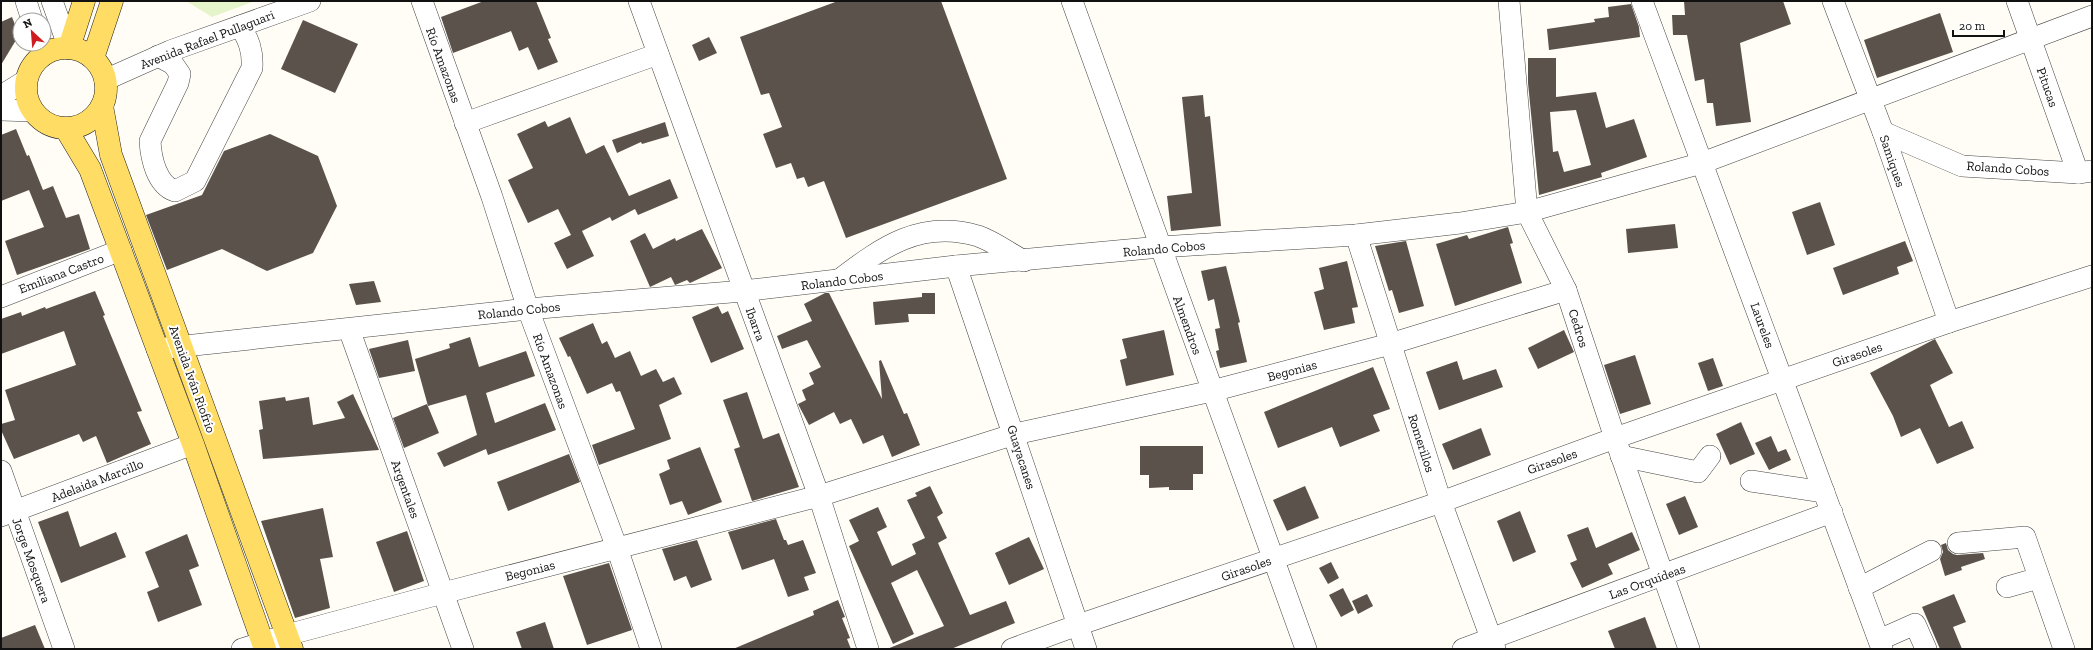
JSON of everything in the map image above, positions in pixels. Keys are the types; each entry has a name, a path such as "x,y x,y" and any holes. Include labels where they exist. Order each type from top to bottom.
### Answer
{"main road":[{"path":"69,48 84,1"},
{"path":"93,58 112,1"},
{"path":"40,52 25,81 29,106 36,116 50,126 66,128 81,125 94,117 102,106 106,93 105,80 101,68 93,58 82,51 69,48 52,49"},
{"name":"Avenida Iván Riofrío","path":"102,106 111,155 290,642"},
{"name":"Avenida Iván Riofrío","path":"66,128 90,169 193,444 264,645"}],"street":[{"path":"26,1 29,12"},
{"path":"52,1 69,48"},
{"name":"Avenida Rafael Pullaguari","path":"105,80 158,56 310,1"},
{"name":"Río Amazonas","path":"422,1 528,309 617,548 651,649"},
{"name":"Ibarra","path":"639,1 743,291 819,496 868,649"},
{"name":"Almendros","path":"1072,1 1272,559 1306,649"},
{"name":"Cedros","path":"1509,1 1527,212 1566,290 1618,447 1689,649"},
{"name":"Laureles","path":"1642,1 1880,645"},
{"name":"Samiques","path":"1834,1 1883,132 1949,322"},
{"name":"Pitucas","path":"2017,1 2030,38 2085,172"},
{"name":"Rolando Cobos","path":"157,349 528,309 743,291 956,266 1024,261 1160,247 1356,235 1460,223 1527,212 1702,163 2030,38 2092,16"},
{"path":"158,56 173,64 180,74 178,83 150,141 150,152 160,179 167,188 175,191 195,181 252,68 253,54 249,40 240,26"},
{"path":"465,123 658,54"},
{"path":"1,96 25,81"},
{"path":"1,110 33,111"},
{"name":"Rolando Cobos","path":"1883,132 1962,166 2085,172"},
{"path":"838,280 865,260 899,240 943,230 979,237 1024,261"},
{"name":"Romerillos","path":"1356,235 1441,502 1493,644"},
{"name":"Emiliana Castro","path":"1,297 121,250"},
{"name":"Guayacanes","path":"956,266 1015,434 1086,649"},
{"name":"Girasoles","path":"1012,649 1078,625 1441,502 1618,447 1783,380 1949,322 2092,276"},
{"name":"Begonias","path":"242,649 290,642 443,593 819,496 1015,434 1212,391 1390,344 1566,290"},
{"name":"Argentales","path":"349,329 463,649"},
{"name":"Adelaida Marcillo","path":"8,514 193,444"},
{"path":"1618,447 1698,472 1710,456"},
{"name":"Jorge Mosquera","path":"1,471 8,514 64,649"},
{"path":"1751,481 1824,492"},
{"name":"Las Orquídeas","path":"1463,649 1493,644 1663,575 1832,512"},
{"path":"1958,543 2025,537 2064,649"},
{"path":"1859,588 1931,551"},
{"path":"2007,587 2039,578"},
{"path":"1880,645 1915,624 1926,649"}],"green space":[{"path":"186,1 255,1 212,17"}],"building":[{"path":"484,1 536,1 551,38 548,39 558,62 538,70 528,47 519,51 511,31 453,53 441,17"},
{"path":"838,1 941,1 1007,179 846,238 824,181 808,187 804,177 797,179 791,163 776,168 763,134 782,127 769,93 761,95 740,37"},
{"path":"1684,1 1783,1 1791,24 1740,43 1751,122 1716,126 1713,103 1707,103 1704,79 1695,81 1687,35 1673,35 1672,15 1685,15"},
{"path":"1631,4 1639,27 1640,37 1549,50 1547,29 1595,22 1594,19 1609,17 1608,7"},
{"path":"1940,13 1953,52 1877,78 1864,40"},
{"path":"12,17 12,47 1,65 1,22"},
{"path":"303,20 358,44 335,93 281,69"},
{"path":"709,37 717,53 699,61 692,45"},
{"path":"1528,58 1556,58 1556,97 1596,92 1606,128 1634,119 1647,157 1601,173 1602,177 1539,195 1528,83","holes":["1576,110 1591,165 1564,172 1558,151 1553,152 1550,112"]},
{"path":"1203,95 1205,117 1210,116 1221,226 1171,231 1167,196 1192,193 1182,97"},
{"path":"570,117 586,154 604,145 629,196 670,179 678,198 638,215 635,209 612,221 610,217 582,231 594,256 567,269 554,243 571,235 558,209 528,223 508,180 533,168 517,134 545,121 548,127"},
{"path":"665,122 669,136 642,144 641,142 617,153 612,140"},
{"path":"16,129 27,156 29,155 43,190 53,186 66,218 79,214 90,249 17,275 5,241 44,227 29,190 1,201 1,135"},
{"path":"270,134 318,156 337,206 313,253 267,271 222,249 167,270 146,215 202,195 224,151"},
{"path":"1820,202 1835,245 1807,255 1792,212"},
{"path":"1675,224 1678,248 1628,253 1626,229"},
{"path":"1508,227 1513,243 1510,244 1522,283 1455,306 1436,244 1467,235 1469,239"},
{"path":"702,229 722,268 690,283 687,280 675,285 671,277 650,287 630,241 645,233 653,249 675,238 676,241"},
{"path":"1406,241 1424,306 1399,313 1392,290 1389,291 1375,246"},
{"path":"1905,241 1913,261 1897,267 1899,274 1843,295 1833,268"},
{"path":"1347,261 1358,307 1352,308 1355,323 1324,330 1314,292 1324,289 1319,268"},
{"path":"1226,266 1240,322 1238,323 1247,362 1220,368 1216,351 1219,350 1215,329 1220,328 1214,299 1208,301 1201,271"},
{"path":"374,281 381,302 356,305 349,284"},
{"path":"95,291 105,315 103,316 142,411 137,412 151,444 107,463 96,436 83,442 79,434 14,459 1,430 1,424 15,420 5,390 76,365 64,331 1,354 1,319 21,312 22,316 45,307 46,309"},
{"path":"825,293 829,293 882,399 879,361 881,360 904,414 907,413 920,445 892,457 883,435 863,444 851,419 840,424 834,412 809,425 798,404 806,400 802,390 814,384 809,373 821,367 807,340 782,349 777,336 812,321 804,304"},
{"path":"922,293 935,293 935,314 908,314 909,322 875,325 873,302 922,297"},
{"path":"718,306 722,314 728,311 744,349 711,363 692,317"},
{"path":"593,323 602,344 607,341 615,358 630,351 641,376 656,369 663,382 674,377 682,394 659,405 671,439 599,465 592,445 635,429 620,391 616,392 612,383 587,394 570,356 568,357 559,338"},
{"path":"1164,330 1174,375 1126,386 1120,360 1127,358 1122,339"},
{"path":"1564,330 1574,352 1538,369 1528,348"},
{"path":"470,337 479,367 526,351 535,376 486,393 495,423 545,403 556,430 488,455 486,449 444,467 437,453 477,435 466,395 428,406 415,359 450,348 449,344"},
{"path":"1935,339 1953,373 1930,385 1949,427 1962,421 1974,448 1937,464 1920,428 1901,437 1893,416 1870,373"},
{"path":"408,340 415,371 379,378 369,349"},
{"path":"1635,355 1651,404 1620,414 1604,365"},
{"path":"1713,358 1723,386 1708,391 1698,363"},
{"path":"1457,361 1463,380 1496,369 1503,387 1439,410 1426,372"},
{"path":"1373,367 1390,409 1373,415 1380,431 1340,447 1332,427 1278,448 1264,412"},
{"path":"747,392 763,439 779,433 799,487 752,501 734,449 740,447 723,400"},
{"path":"353,394 379,450 263,459 259,430 263,429 259,401 285,397 286,401 309,397 313,425 345,418 337,402"},
{"path":"427,404 439,433 404,448 393,418"},
{"path":"1741,422 1755,454 1730,465 1716,434"},
{"path":"1481,428 1491,455 1453,470 1442,444"},
{"path":"1771,436 1778,452 1786,449 1791,460 1769,470 1755,443"},
{"path":"1140,446 1203,446 1203,474 1193,474 1193,490 1169,490 1169,487 1149,488 1149,475 1140,475"},
{"path":"700,447 722,502 688,515 682,501 670,505 659,474 670,469 667,460"},
{"path":"569,454 580,482 508,511 497,482"},
{"path":"930,486 943,513 937,517 947,538 938,543 970,615 1006,601 1015,623 951,649 887,649 944,626 917,570 891,583 914,634 893,644 849,546 859,541 849,520 878,507 887,527 877,532 892,566 916,554 912,544 925,538 907,500 917,496 915,493"},
{"path":"1305,486 1319,518 1287,531 1273,500"},
{"path":"1685,496 1698,527 1679,535 1666,504"},
{"path":"323,508 333,557 320,559 330,608 295,618 261,521"},
{"path":"68,511 80,547 116,532 126,557 61,583 38,522"},
{"path":"1520,511 1536,552 1513,562 1497,521"},
{"path":"776,519 784,540 786,540 788,545 803,540 816,573 804,577 809,590 788,597 774,559 742,570 728,532"},
{"path":"1588,527 1596,548 1632,532 1640,550 1608,564 1613,574 1582,588 1570,563 1577,560 1567,535"},
{"path":"407,531 424,581 394,592 376,542"},
{"path":"187,534 199,566 189,570 202,605 158,622 147,592 159,587 145,552"},
{"path":"1029,537 1044,569 1009,585 995,553"},
{"path":"697,540 712,580 691,588 686,576 674,581 662,549"},
{"path":"1946,543 1948,550 1953,554 1983,553 1985,559 1961,567 1962,570 1945,576 1940,559 1943,552 1941,545"},
{"path":"1331,562 1339,578 1328,584 1319,568"},
{"path":"609,563 632,630 587,645 563,576"},
{"path":"1343,588 1354,610 1341,617 1329,595"},
{"path":"1367,594 1373,606 1358,614 1352,601"},
{"path":"1954,594 1966,622 1953,627 1962,649 1940,649 1922,607"},
{"path":"838,600 845,617 842,618 850,638 847,639 851,649 733,649 814,615 813,611"},
{"path":"1645,617 1657,649 1615,649 1608,631"},
{"path":"545,622 554,649 522,649 516,632"},
{"path":"35,625 45,649 1,649 1,638"}]}
